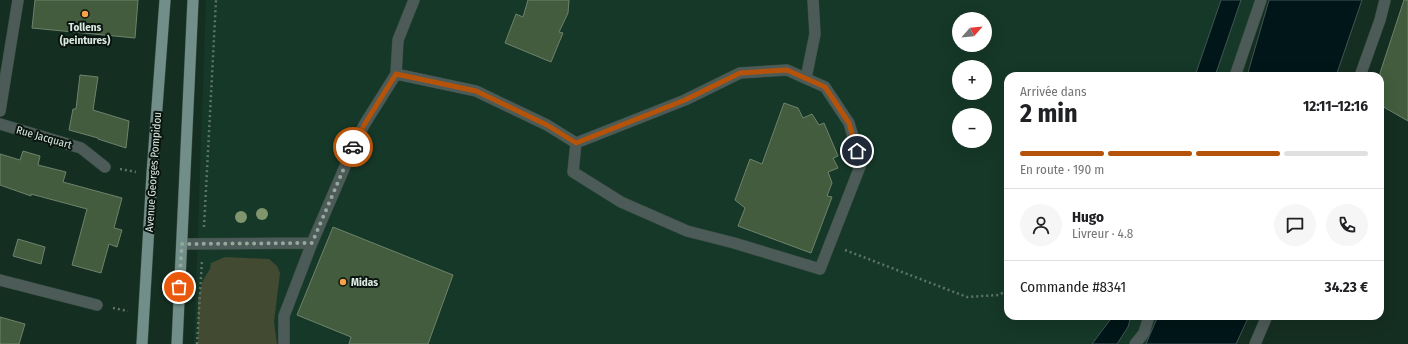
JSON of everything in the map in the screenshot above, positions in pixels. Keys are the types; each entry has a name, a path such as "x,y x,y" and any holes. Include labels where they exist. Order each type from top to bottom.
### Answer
{"main road":[{"name":"Avenue Georges Pompidou","path":"142,344 152,174 165,0"},
{"path":"177,344 193,0"}],"street":[{"path":"0,111 18,0"},
{"path":"284,344 284,316 312,243 353,148 364,125 396,74 398,40 414,0"},
{"path":"806,78 815,34 813,0"},
{"path":"1236,72 1262,0"},
{"path":"1361,72 1380,20 1385,0"},
{"path":"787,70 825,87 849,123 861,164 820,269 734,243 687,231 621,202 573,172 576,143 685,100 740,73 787,70"},
{"path":"396,74 476,91 547,125 576,143"},
{"name":"Rue Jacquart","path":"0,124 80,148 105,166"},
{"path":"182,244 312,243"},
{"path":"0,280 96,306"},
{"path":"1136,344 1144,333 1148,320"},
{"path":"1255,344 1265,320"}],"path":[{"path":"197,344 216,0"},
{"path":"105,166 152,174"},
{"path":"830,244 967,297 999,295 1004,292"},
{"path":"96,306 144,314"}],"shaded area":[{"path":"206,0 1261,0 1245,72 1004,72 1004,320 1165,320 1148,344 194,344"},
{"path":"1221,0 1241,0 1216,72 1196,72"},
{"path":"1269,0 1362,0 1337,72 1248,72"},
{"path":"225,257 269,259 277,266 280,273 274,322 277,344 198,344 198,298 203,280 210,269 211,263"},
{"path":"1110,320 1130,320 1128,327 1117,344 1092,344"},
{"path":"1156,320 1247,320 1236,344 1146,344"}],"building":[{"name":"Tollens (peintures)","path":"35,0 138,0 135,38 32,28"},
{"path":"528,0 569,0 568,13 559,32 563,33 551,62 505,43 516,14 523,17"},
{"path":"1404,0 1408,0 1408,121 1384,107 1384,72 1380,72"},
{"path":"80,75 98,77 93,110 129,121 126,148 69,130 73,109 76,109"},
{"path":"784,103 798,108 803,118 812,114 819,125 824,123 838,156 833,158 838,168 828,172 832,183 827,196 832,197 811,253 738,226 745,208 735,200 750,159 762,164"},
{"path":"23,151 40,156 38,165 66,172 63,182 122,198 114,228 122,230 117,247 109,244 101,273 72,265 87,209 31,194 31,196 0,185 0,154 20,160"},
{"path":"333,227 453,275 428,344 349,344 351,337 297,315"},
{"path":"18,239 45,247 41,264 13,256"},
{"path":"0,317 25,324 19,344 0,344"}],"way so far":[{"path":"179,287 182,244 312,243 353,147"}],"place":[{"name":"Tollens (peintures)","path":"85,14"},
{"name":"Midas","path":"343,282"}],"route":[{"path":"353,147 364,125 396,74 476,91 547,125 576,143 685,100 740,73 787,70 825,87 849,123 857,151"}]}
